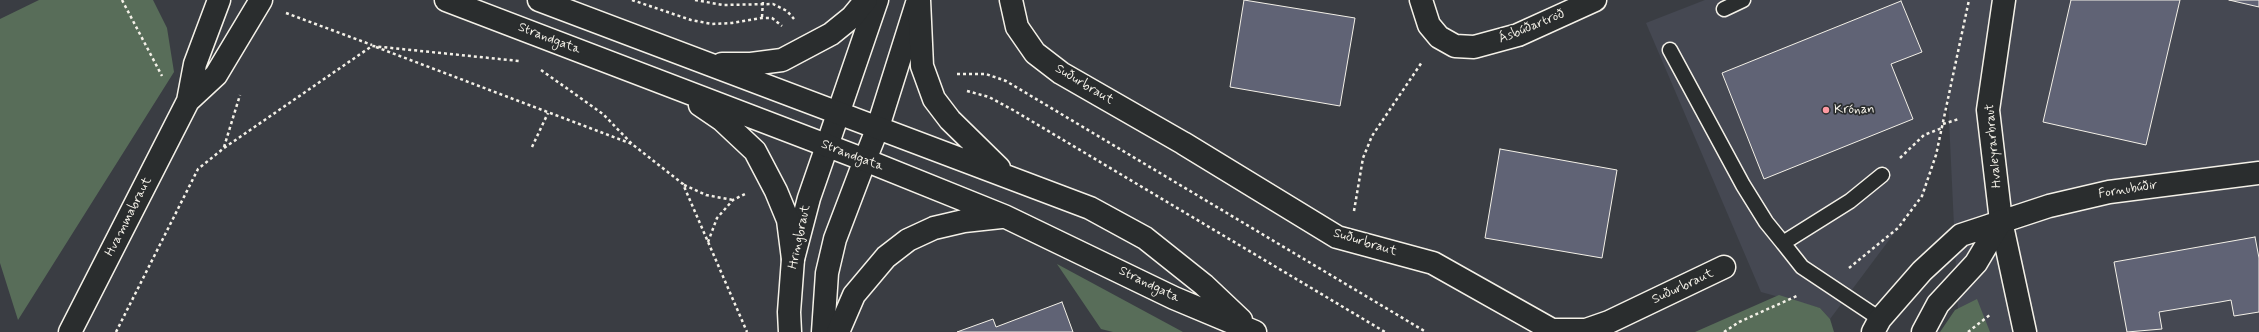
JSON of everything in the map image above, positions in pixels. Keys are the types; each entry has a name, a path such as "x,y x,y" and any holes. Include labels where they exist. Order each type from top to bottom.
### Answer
{"main road":[{"name":"Hvammabraut","path":"70,332 188,102 195,64 219,0"},
{"name":"Strandgata","path":"446,0 865,160 1004,216 1174,298 1253,330"},
{"name":"Strandgata","path":"538,0 839,112 1090,208 1145,238 1204,285 1253,330"},
{"path":"705,63 750,64 782,60 831,34 852,17 866,0"},
{"path":"827,146 877,0"},
{"path":"823,332 826,274 835,239 878,127 918,0"},
{"path":"918,0 922,66 934,99 950,120 1009,177"},
{"name":"Suðurbraut","path":"1011,0 1017,27 1035,53 1061,73 1184,143 1337,237 1433,262 1552,330 1586,330 1616,318 1724,267"},
{"name":"Ásbúðartröð","path":"1421,0 1429,25 1439,37 1454,46 1474,47 1518,35 1595,0"},
{"name":"Hvaleyrarbraut","path":"2001,221 1988,110 2004,0"},
{"name":"Hvammabraut","path":"188,102 216,75 260,1"},
{"path":"671,86 722,120 755,151 776,191 788,220 793,259"},
{"name":"Hringbraut","path":"790,332 789,312 793,259 809,198 827,146"},
{"name":"Fornubúðir","path":"1876,326 1922,271 1961,235 2049,206 2109,192 2259,172"},
{"path":"838,332 854,295 886,257 908,240 934,228 964,221 1004,216"},
{"path":"1923,332 1938,304 1976,263 2001,221"},
{"path":"2001,221 2025,332"}],"lane":[{"path":"1724,9 1743,0"},
{"path":"1670,50 1743,185 1766,222 1802,267 1876,326"},
{"path":"1783,243 1850,201 1882,175"}],"path":[{"path":"122,0 164,80 167,73"},
{"path":"632,0 690,20 712,24 772,18 784,28"},
{"path":"695,0 723,4 763,2 773,4 787,11 797,23"},
{"path":"260,1 289,14 372,46 632,144"},
{"path":"762,18 763,2"},
{"path":"285,21 289,14"},
{"path":"1366,244 1352,223 1363,158 1372,136 1439,37"},
{"path":"116,332 198,169 224,148 372,46 522,62"},
{"path":"536,67 603,114 632,144 683,184 706,195 733,200"},
{"path":"953,74 986,74 1006,81 1426,332"},
{"path":"224,148 242,90"},
{"path":"965,91 989,97 1013,110 1385,332"},
{"path":"532,147 548,113"},
{"path":"1882,175 1924,135 1942,128"},
{"path":"683,184 747,332"},
{"path":"708,242 717,218 733,200 752,191"}],"shaded area":[{"path":"1705,0 2259,0 2259,332 1959,332 1948,98 1925,192 1830,319 1820,308 1761,292 1646,23"}],"green space":[{"path":"39,0 153,0 167,28 174,72 18,320 0,263 0,19"},
{"path":"1057,264 1183,332 1113,332 1101,329"},
{"path":"1779,295 1820,308 1830,319 1834,332 1695,332"},
{"path":"1977,299 1990,332 1940,332 1955,310"}],"building":[{"path":"1244,0 1355,18 1340,106 1230,87"},
{"path":"2071,0 2180,0 2146,145 2043,122"},
{"path":"2229,0 2259,0 2259,7"},
{"path":"1901,1 1922,52 1891,64 1913,119 1764,179 1722,73"},
{"path":"1500,149 1617,170 1602,258 1485,238"},
{"path":"2255,237 2259,258 2259,312 2234,316 2231,300 2159,312 2162,329 2127,332 2114,262"},
{"path":"1062,302 1073,332 957,332 993,319 996,327"}],"place":[{"name":"Krónan","path":"1826,110"}]}
